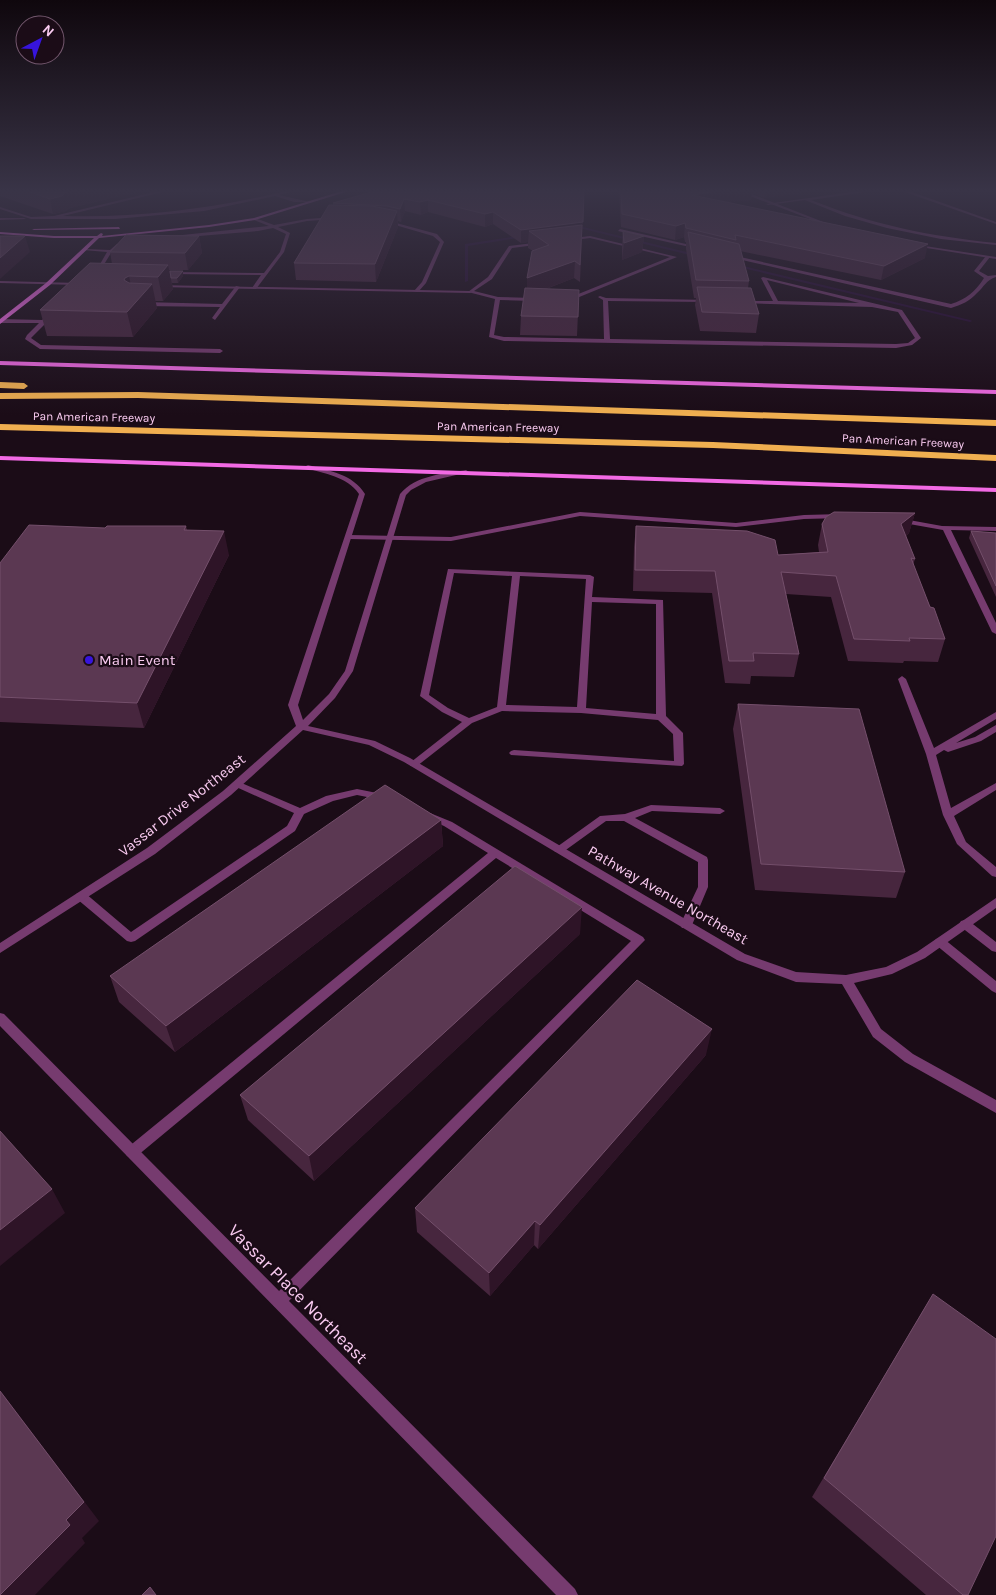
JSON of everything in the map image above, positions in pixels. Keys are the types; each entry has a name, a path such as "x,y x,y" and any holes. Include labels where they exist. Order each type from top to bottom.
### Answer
{"highway":[{"path":"0,385 138,395"},
{"name":"Pan American Freeway","path":"0,396 138,395 996,423"},
{"name":"Pan American Freeway","path":"0,427 713,445 996,458"}],"main road":[{"path":"0,321 48,284 68,265"},
{"path":"0,363 996,392"},
{"path":"0,458 996,490"}],"street":[{"path":"101,265 104,270 116,272"},
{"path":"254,288 272,265"},
{"path":"416,291 424,283 432,265"},
{"path":"470,292 490,278 498,265"},
{"path":"153,286 470,292 498,298 567,301 654,265"},
{"path":"772,265 951,306 960,304 979,290 987,278 996,276"},
{"path":"981,265 976,271 987,278"},
{"path":"165,272 265,274"},
{"path":"498,298 491,336 504,339 896,346 910,344 918,338 900,311 763,278 776,302"},
{"path":"0,282 86,284"},
{"path":"215,318 238,287"},
{"path":"586,293 605,298 719,301"},
{"path":"605,298 607,341"},
{"path":"738,302 872,304"},
{"path":"134,304 224,306"},
{"path":"55,312 28,339 34,344 47,348 220,351"},
{"path":"0,321 43,322"},
{"path":"301,727 293,706 361,502 362,494 359,488 342,478 308,468"},
{"name":"Vassar Drive Northeast","path":"0,949 151,851 237,784 301,727 332,696 349,671 399,503 407,489 432,478 468,472"},
{"path":"349,537 451,539 580,514 736,525 804,517 852,516"},
{"path":"889,518 946,528 996,529"},
{"path":"946,528 996,632"},
{"path":"469,721 445,710 424,696 451,571 590,577 581,710"},
{"path":"501,708 516,574"},
{"path":"588,599 660,602 661,717"},
{"path":"902,679 931,754 948,815 962,844 996,873"},
{"path":"414,764 469,721 501,708 581,710 661,717 678,733 679,764 514,753"},
{"path":"931,754 996,716"},
{"name":"Pathway Avenue Northeast","path":"301,727 372,742 414,764 741,957 796,977 846,980 888,971 940,942 996,902"},
{"path":"931,754 978,740 996,728"},
{"path":"237,784 300,812"},
{"path":"948,815 996,786"},
{"path":"81,896 131,938 291,828 300,812 330,798 357,792 397,800"},
{"path":"559,850 604,818 626,817 651,808 720,811"},
{"path":"279,1301 639,940 448,824 423,812"},
{"path":"626,817 704,860 703,887 686,925"},
{"path":"132,1152 495,853"},
{"path":"965,924 996,948"},
{"path":"940,942 996,988"},
{"path":"846,980 877,1033 909,1058 996,1107"},
{"name":"Vassar Place Northeast","path":"0,1018 569,1595"}],"building":[{"path":"87,265 168,265 158,277 129,276 125,278 124,280 129,283 152,284 127,312 40,310"},
{"path":"529,265 562,265 527,278"},
{"path":"694,265 745,265 749,281 696,280"},
{"path":"170,271 183,271 177,278 171,278"},
{"path":"697,287 751,288 759,314 702,312"},
{"path":"525,288 579,290 578,317 521,316"},
{"path":"834,512 915,513 901,524 915,559 911,558 930,607 934,608 945,639 909,638 910,641 854,639 836,576 781,572 799,654 753,653 754,661 729,661 715,571 635,570 636,526 747,531 775,540 778,555 828,552 822,524 826,517"},
{"name":"Main Event","path":"29,525 105,528 107,526 186,526 184,530 224,531 137,703 0,697 0,563"},
{"path":"971,531 996,533 996,586"},
{"path":"738,704 859,709 905,872 761,864"},
{"path":"385,785 441,820 166,1026 110,976"},
{"path":"515,866 582,907 309,1156 240,1095"},
{"path":"637,980 712,1029 540,1225 535,1221 489,1273 415,1208"},
{"path":"0,1131 52,1189 0,1230"},
{"path":"933,1294 996,1339 996,1536 968,1595 963,1595 824,1478"},
{"path":"0,1391 84,1502 66,1520 70,1525 0,1595"},
{"path":"150,1587 156,1595 142,1595"}],"waterway":[{"path":"466,265 466,281"},
{"path":"737,265 970,321"}],"place":[{"name":"Main Event","path":"89,660"}]}
